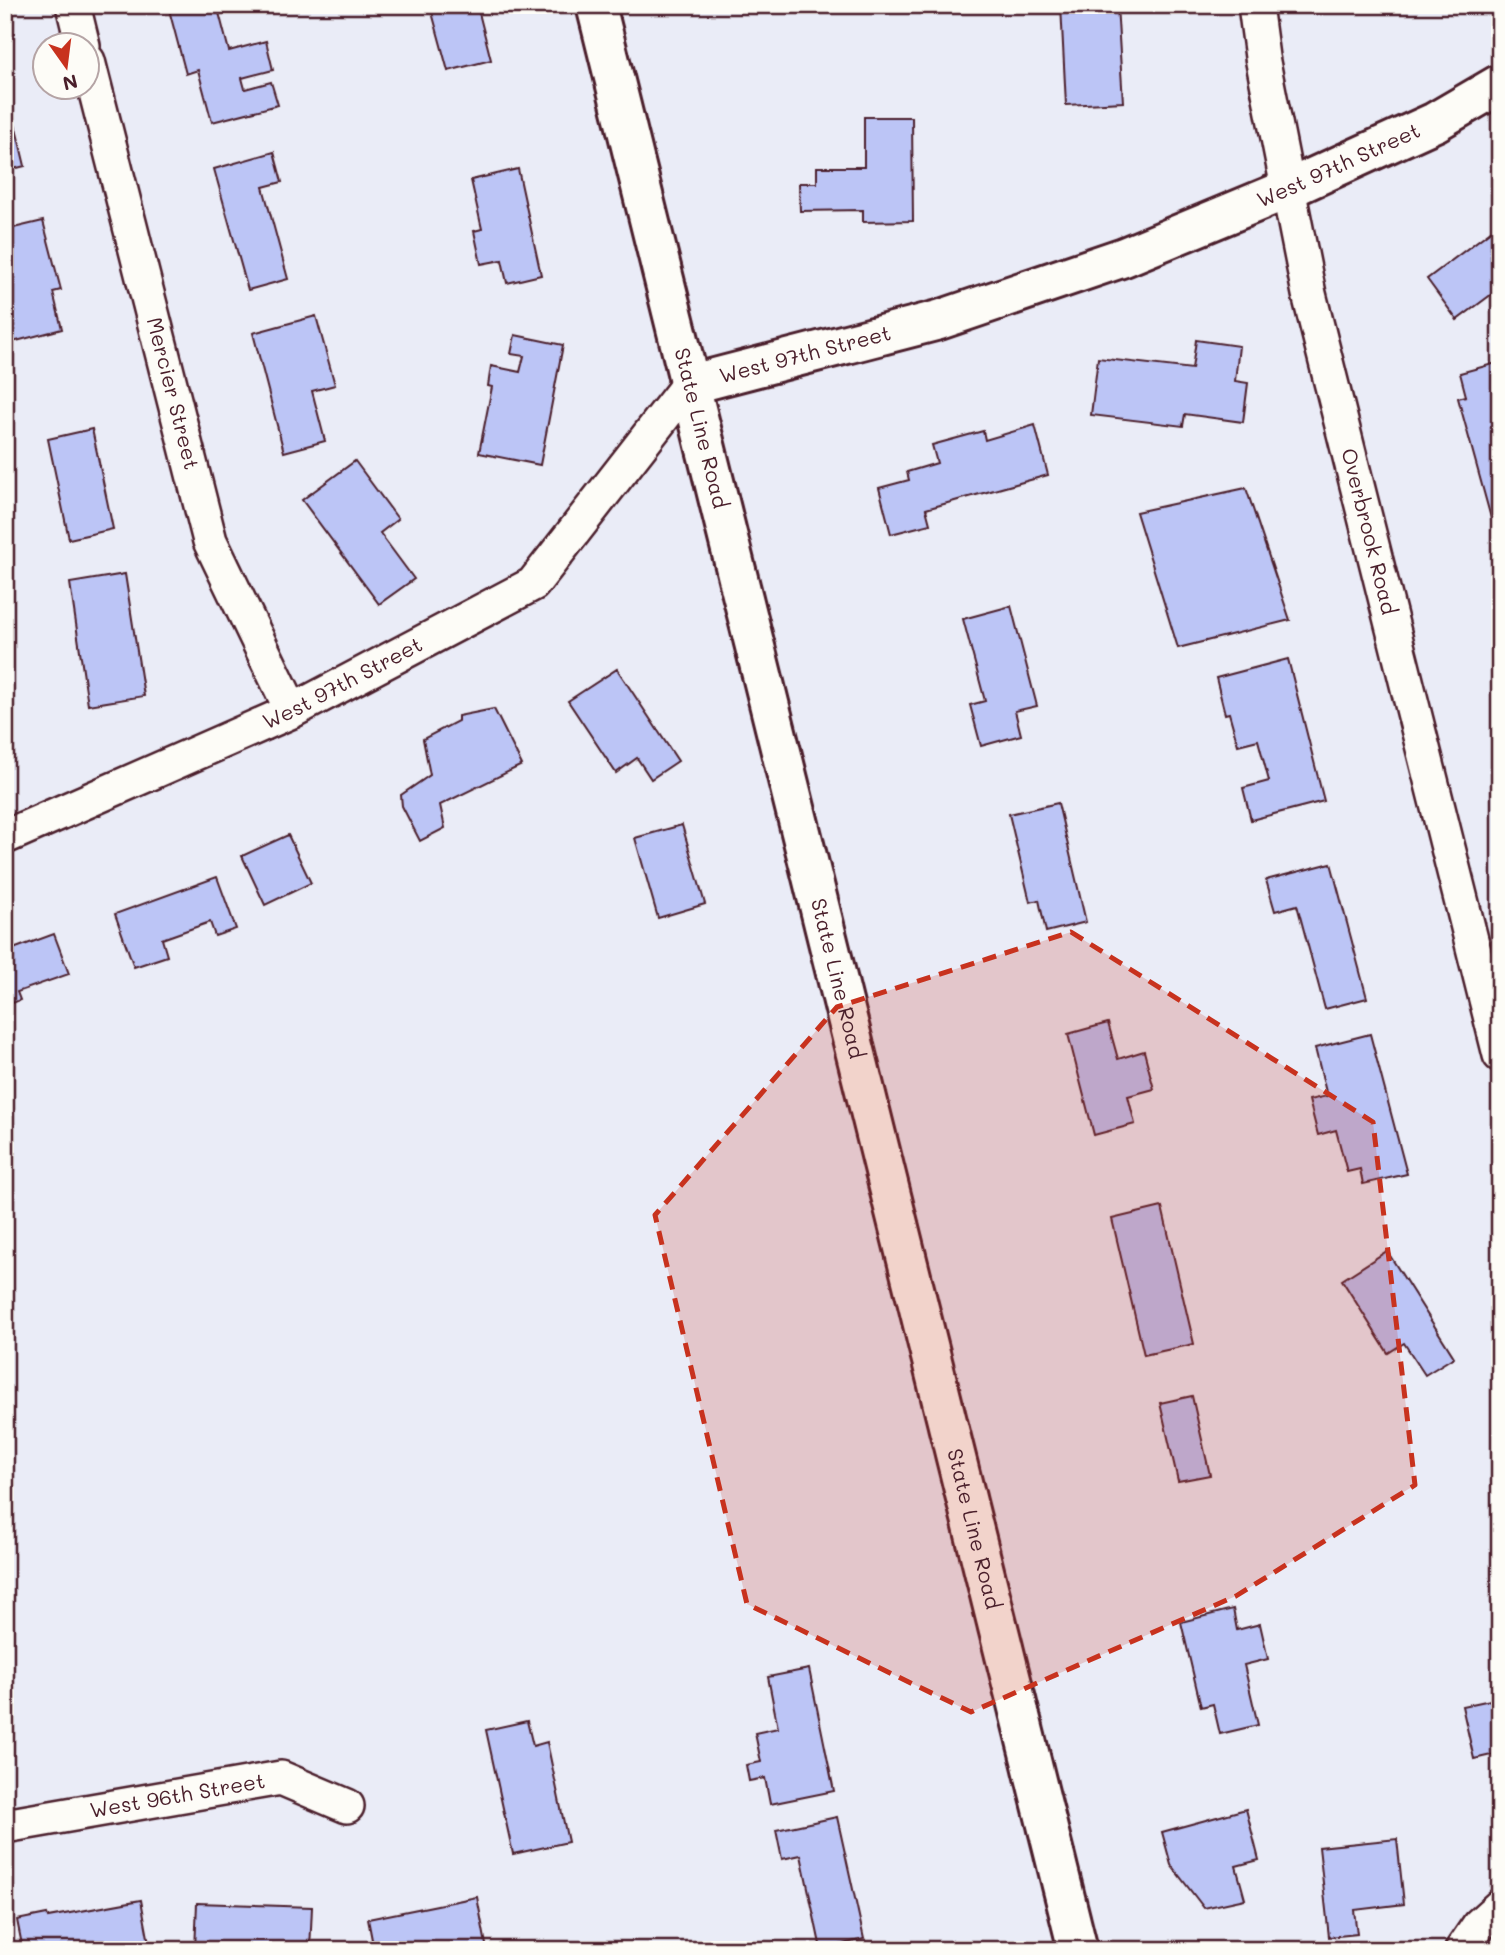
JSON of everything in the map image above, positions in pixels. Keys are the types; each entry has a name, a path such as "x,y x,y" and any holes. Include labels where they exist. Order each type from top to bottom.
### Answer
{"main road":[{"name":"State Line Road","path":"596,5 688,385 1078,1950"},
{"name":"West 97th Street","path":"688,385 939,320 1125,257 1288,189 1435,121 1500,84"}],"street":[{"path":"73,5 80,32"},
{"name":"Overbrook Road","path":"1255,5 1309,294 1500,1055"},
{"name":"Mercier Street","path":"98,102 210,541 292,711"},
{"name":"West 97th Street","path":"5,837 292,711 533,584 688,385"},
{"name":"West 96th Street","path":"5,1826 281,1778 346,1805"},
{"path":"1462,1950 1479,1925 1500,1906"}],"highlighted area":[{"path":"1071,932 1373,1122 1415,1485 1236,1596 971,1712 747,1604 655,1215 837,1007"}],"building":[{"path":"217,5 229,51 266,41 273,70 242,78 245,89 271,82 278,105 212,122 198,70 186,74 168,6"},
{"path":"430,5 477,5 491,60 448,71"},
{"path":"1061,5 1117,5 1123,102 1066,105"},
{"path":"5,83 25,166 5,171"},
{"path":"864,117 912,117 913,221 863,222 863,210 800,211 799,183 817,183 817,167 864,167"},
{"path":"274,152 282,182 263,187 288,279 248,290 214,169"},
{"path":"518,169 541,275 507,283 502,260 481,264 474,231 482,229 471,180"},
{"path":"43,221 61,290 53,292 62,329 5,344 5,230"},
{"path":"1500,224 1500,288 1457,320 1427,279"},
{"path":"316,316 335,385 312,391 325,441 284,452 253,333"},
{"path":"515,335 563,345 540,465 479,453 492,387 488,386 491,366 520,372 524,356 511,354"},
{"path":"1196,340 1239,346 1235,381 1248,383 1243,422 1185,414 1183,426 1091,415 1098,358 1192,369"},
{"path":"1500,362 1500,516 1491,518 1458,398 1466,396 1460,373"},
{"path":"1035,425 1048,475 926,509 930,524 891,534 879,488 909,480 907,472 937,463 932,445 983,431 985,440"},
{"path":"92,429 113,529 69,539 48,439"},
{"path":"355,461 398,519 380,533 414,579 379,604 302,500"},
{"path":"1246,488 1290,620 1178,648 1136,512"},
{"path":"125,574 144,696 88,705 70,583"},
{"path":"1011,606 1037,706 1015,711 1021,735 981,746 970,705 985,701 963,619"},
{"path":"1288,659 1324,801 1251,820 1243,788 1269,781 1258,740 1238,745 1229,713 1225,714 1216,678"},
{"path":"617,669 678,761 651,779 637,758 616,773 568,701"},
{"path":"494,709 522,765 440,805 445,828 420,841 402,806 401,795 430,775 423,739 458,721 458,716"},
{"path":"1058,803 1086,922 1046,932 1039,900 1030,902 1009,814"},
{"path":"682,825 705,904 658,918 635,838"},
{"path":"288,835 311,883 265,905 242,856"},
{"path":"1331,863 1367,998 1325,1009 1297,905 1275,911 1266,880"},
{"path":"217,877 236,929 215,936 210,922 162,939 167,956 134,967 115,914"},
{"path":"54,934 69,974 17,992 20,1000 5,1006 5,952"},
{"path":"1108,1023 1118,1059 1144,1051 1154,1089 1128,1096 1135,1124 1094,1135 1068,1034"},
{"path":"1370,1034 1407,1174 1363,1184 1360,1169 1347,1172 1336,1130 1318,1135 1309,1100 1327,1096 1315,1048"},
{"path":"1162,1207 1194,1344 1144,1355 1112,1219"},
{"path":"1387,1251 1454,1357 1425,1375 1404,1343 1388,1353 1342,1280"},
{"path":"1192,1396 1210,1475 1178,1481 1160,1403"},
{"path":"1233,1609 1237,1630 1260,1624 1268,1659 1244,1665 1258,1725 1220,1734 1213,1704 1201,1707 1181,1622"},
{"path":"809,1669 834,1791 770,1804 765,1778 749,1781 746,1765 761,1762 755,1733 778,1728 768,1677"},
{"path":"1500,1698 1500,1753 1474,1759 1462,1706"},
{"path":"527,1721 533,1746 547,1742 568,1842 513,1854 486,1730"},
{"path":"1246,1809 1259,1860 1236,1866 1245,1899 1204,1908 1171,1865 1162,1832"},
{"path":"837,1817 864,1939 821,1949 801,1855 782,1859 776,1830"},
{"path":"1397,1839 1404,1904 1354,1910 1357,1934 1329,1937 1319,1847"},
{"path":"477,1897 487,1950 374,1950 368,1919"},
{"path":"141,1900 149,1943 118,1950 23,1950 17,1920"},
{"path":"197,1903 312,1907 310,1950 195,1950"}]}
